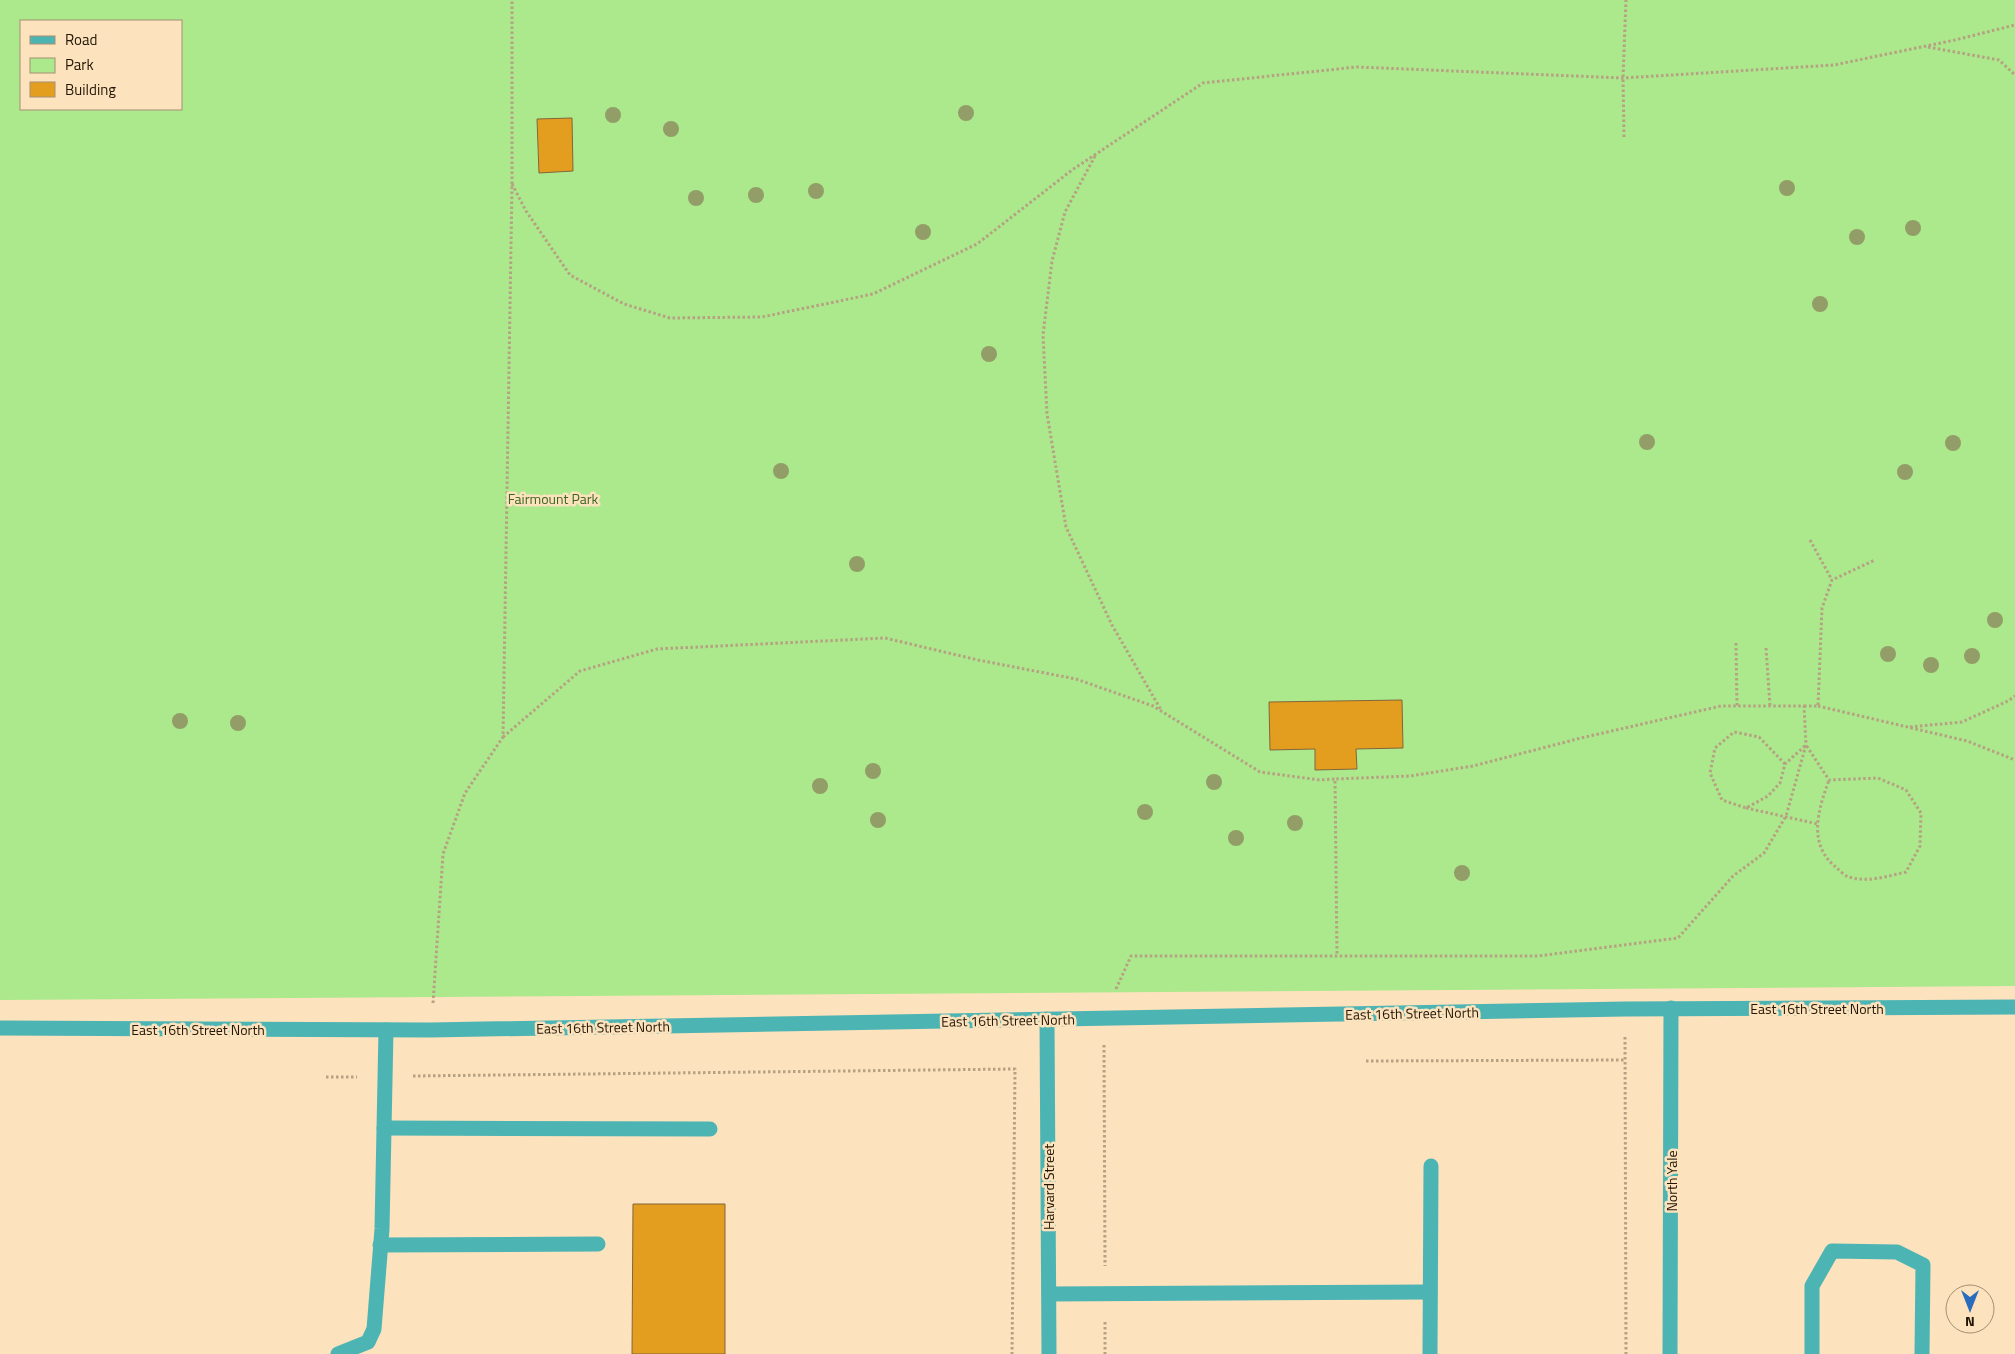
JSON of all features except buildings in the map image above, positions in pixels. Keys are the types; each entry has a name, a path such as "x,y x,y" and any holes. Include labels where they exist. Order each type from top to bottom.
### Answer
{"street":[{"name":"East 16th Street North","path":"0,1028 431,1030 1671,1008 2015,1007"},
{"name":"North Yale","path":"1670,1354 1671,1008"},
{"name":"Harvard Street","path":"1047,1019 1049,1354"},
{"path":"338,1354 368,1342 374,1329 380,1245 386,1030"},
{"path":"384,1128 710,1128"},
{"path":"1430,1354 1431,1166"},
{"path":"380,1245 598,1244"},
{"path":"1812,1354 1812,1286 1832,1250 1897,1252 1923,1265 1922,1354"},
{"path":"1049,1294 1430,1292"}],"path":[{"path":"503,737 512,184 512,0"},
{"path":"1624,137 1623,78 1626,0"},
{"path":"512,184 526,211 570,275 624,304 670,318 762,317 873,294 977,244 1095,154 1203,83 1357,67 1623,78 1834,65 1925,47 2015,25"},
{"path":"1925,47 1999,60 2015,75"},
{"path":"1095,154 1065,212 1052,261 1043,334 1048,414 1066,527 1112,625 1162,713"},
{"path":"1810,540 1832,580"},
{"path":"1818,706 1822,608 1832,580 1875,560"},
{"path":"431,1030 443,854 465,793 503,737 580,671 657,649 885,638 978,660 1076,680 1153,706 1260,772 1320,780 1410,776 1464,767 1712,708 1737,706 1818,706 1967,741 2015,760"},
{"path":"1736,643 1737,706"},
{"path":"1766,648 1770,706"},
{"path":"1907,727 1962,722 2015,696"},
{"path":"1106,1354 1105,1062 1102,1019 1131,956 1538,956 1678,938 1733,876 1764,853 1786,816 1806,745 1804,706"},
{"path":"1785,764 1759,737 1734,732 1716,748 1710,773 1722,800 1746,808 1818,824"},
{"path":"1746,808 1768,796 1780,783 1785,764 1806,745"},
{"path":"1806,745 1829,780"},
{"path":"1878,778 1906,790 1921,813 1920,846 1906,872 1878,879 1848,877 1829,862 1818,840 1818,809 1829,780 1878,778"},
{"path":"1335,779 1337,955"},
{"path":"1626,1009 1626,1354"},
{"path":"1366,1061 1625,1060"},
{"path":"326,1077 1015,1069 1012,1354"}],"green space":[{"name":"Fairmount Park","path":"0,0 2015,0 2015,986 0,1000"}]}
